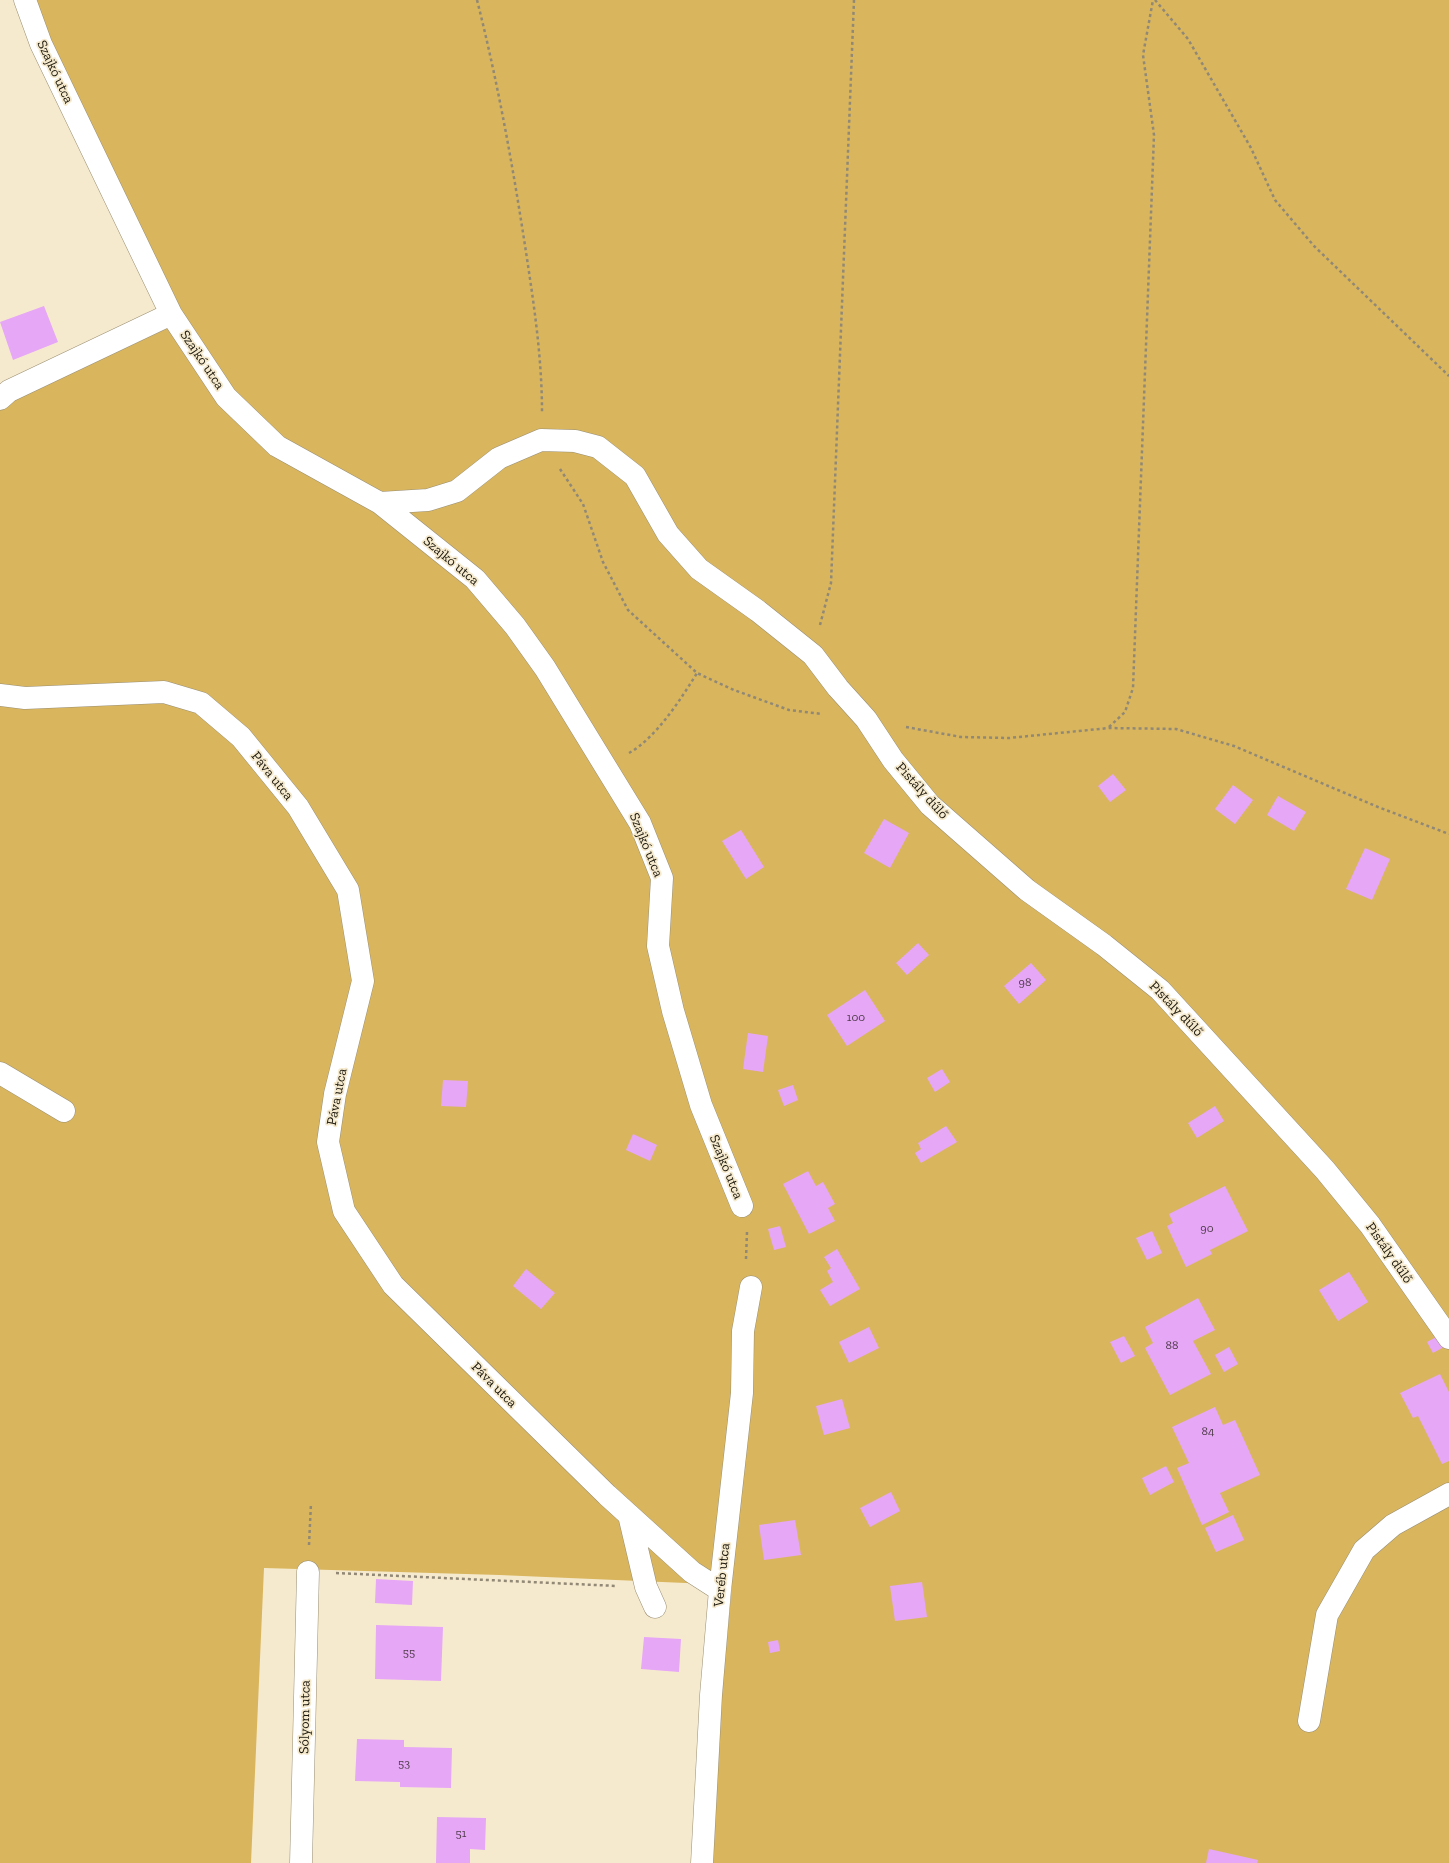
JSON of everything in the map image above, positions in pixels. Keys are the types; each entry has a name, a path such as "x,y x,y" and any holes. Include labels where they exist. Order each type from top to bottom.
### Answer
{"street":[{"name":"Szajkó utca","path":"25,0 41,44 171,314 226,396 277,446 380,503 475,579 515,626 545,668 640,823 662,878 658,946 673,1011 701,1104 742,1206"},
{"path":"0,399 9,391 171,314"},
{"path":"380,503 428,500 457,491 499,458 541,440"},
{"name":"Pistály dűlő","path":"541,440 575,441 598,447 635,476 668,534 699,569 758,611 813,655 838,688 866,719 893,760 930,805 1027,890 1104,945 1160,990 1319,1164 1360,1213 1449,1338"},
{"name":"Páva utca","path":"0,695 25,698 164,692 200,703 241,737 298,808 348,890 363,981 335,1094 328,1142 344,1211 393,1285 629,1515 692,1572 720,1590"},
{"path":"0,1073 64,1111"},
{"name":"Veréb utca","path":"702,1863 711,1695 720,1590 742,1393 743,1331 751,1287"},
{"path":"1309,1720 1327,1615 1364,1550 1393,1525 1449,1494"},
{"path":"629,1515 646,1587 655,1607"},
{"name":"Sólyom utca","path":"301,1863 308,1572"}],"path":[{"path":"477,0 512,159 535,316 542,385 541,440 583,504 603,562 628,610 697,673 734,690 789,710 866,719 960,737 1009,738 1109,728 1176,729 1234,746 1378,807 1449,834"},
{"path":"813,655 831,583 854,0"},
{"path":"1154,0 1188,39 1251,148 1275,200 1314,246 1449,376"},
{"path":"1109,728 1125,712 1133,688 1154,135 1143,55 1154,0"},
{"path":"605,766 638,748 675,708 697,673"},
{"path":"742,1206 748,1237 746,1260 751,1287"},
{"path":"310,1503 308,1572 646,1587"}],"shaded area":[{"path":"31,0 1449,0 1449,1863 711,1863 713,1785 732,1585 499,1575 264,1568 251,1863 0,1863 0,407 180,322"}],"building":[{"path":"44,306 58,342 13,360 0,322"},
{"path":"1113,774 1126,790 1110,802 1098,786"},
{"path":"1233,785 1253,800 1235,824 1215,809"},
{"path":"1278,796 1306,812 1294,831 1267,815"},
{"path":"884,819 909,833 890,868 864,853"},
{"path":"741,830 764,867 746,879 722,841"},
{"path":"1365,848 1390,859 1372,900 1346,889"},
{"path":"918,943 929,955 907,975 896,963"},
{"path":"1031,963 1046,980 1019,1004 1004,986"},
{"path":"865,990 885,1021 847,1046 827,1015"},
{"path":"748,1033 768,1036 763,1072 743,1069"},
{"path":"942,1069 950,1082 935,1092 927,1078"},
{"path":"443,1080 468,1081 466,1107 441,1106"},
{"path":"793,1085 798,1100 784,1106 778,1090"},
{"path":"1215,1106 1224,1121 1197,1138 1188,1123"},
{"path":"946,1126 957,1142 921,1163 915,1153 921,1149 918,1143"},
{"path":"633,1134 657,1145 650,1161 626,1150"},
{"path":"808,1171 816,1186 823,1182 835,1204 828,1208 835,1221 809,1234 783,1184"},
{"path":"1225,1186 1248,1231 1210,1250 1212,1254 1186,1267 1167,1226 1173,1223 1169,1214"},
{"path":"780,1226 786,1247 774,1250 768,1229"},
{"path":"1152,1231 1162,1253 1147,1260 1136,1238"},
{"path":"837,1249 860,1289 830,1306 820,1290 833,1282 827,1271 831,1268 824,1257"},
{"path":"526,1269 555,1293 541,1309 513,1286"},
{"path":"1349,1272 1368,1302 1338,1321 1319,1290"},
{"path":"1198,1298 1215,1330 1193,1341 1211,1374 1170,1395 1145,1348 1153,1343 1145,1327"},
{"path":"869,1327 879,1348 849,1363 839,1342"},
{"path":"1124,1336 1135,1356 1121,1363 1110,1342"},
{"path":"1438,1336 1444,1347 1433,1353 1427,1342"},
{"path":"1229,1347 1238,1364 1224,1372 1215,1355"},
{"path":"1440,1374 1449,1392 1449,1461 1442,1464 1418,1416 1413,1418 1400,1393"},
{"path":"842,1399 850,1428 824,1435 816,1406"},
{"path":"1215,1407 1223,1425 1235,1420 1260,1475 1220,1493 1229,1512 1202,1525 1177,1468 1189,1463 1172,1427"},
{"path":"1166,1466 1174,1482 1150,1495 1142,1478"},
{"path":"891,1492 900,1511 870,1527 860,1508"},
{"path":"1233,1515 1244,1540 1216,1552 1205,1528"},
{"path":"795,1520 801,1555 764,1560 759,1525"},
{"path":"376,1579 413,1581 412,1605 375,1603"},
{"path":"922,1582 927,1617 895,1621 890,1586"},
{"path":"376,1625 443,1627 441,1681 375,1679"},
{"path":"644,1637 681,1639 679,1672 641,1669"},
{"path":"778,1640 780,1651 770,1653 768,1642"},
{"path":"357,1739 404,1740 404,1747 452,1748 451,1788 400,1787 400,1782 355,1781"},
{"path":"437,1817 486,1818 485,1850 470,1849 470,1863 436,1863"},
{"path":"1209,1849 1258,1860 1257,1863 1206,1863"}]}
